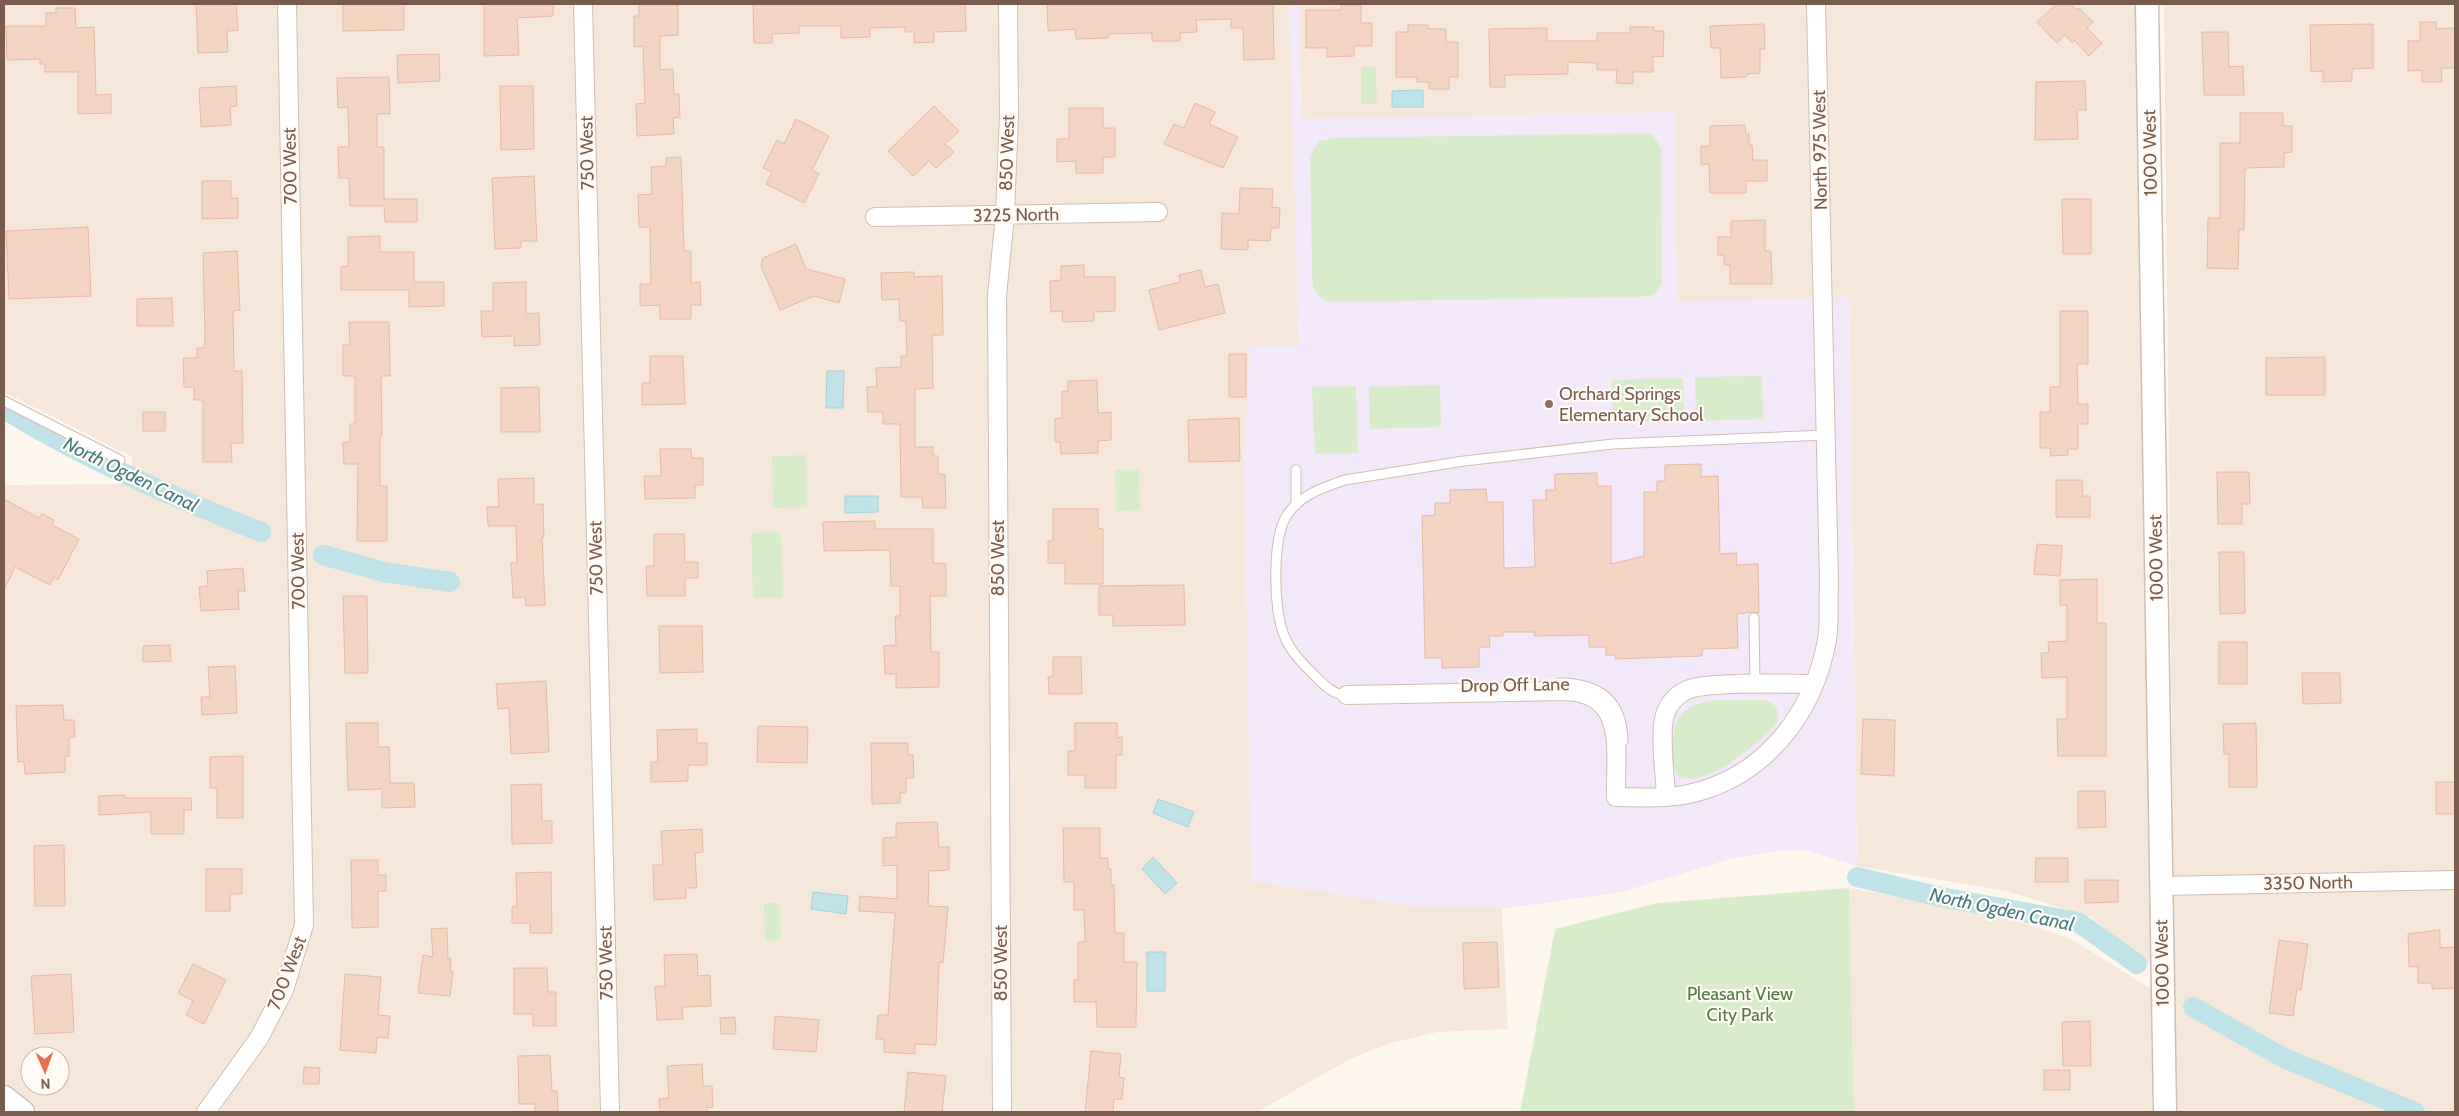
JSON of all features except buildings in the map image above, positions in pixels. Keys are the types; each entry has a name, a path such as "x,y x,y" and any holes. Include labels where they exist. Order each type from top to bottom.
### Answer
{"street":[{"name":"700 West","path":"206,1112 259,1038 284,990 304,925 288,4"},
{"name":"750 West","path":"583,4 610,1112"},
{"name":"850 West","path":"1002,1112 997,296 1005,215 1009,115 1008,4"},
{"name":"North 975 West","path":"1347,695 1577,691 1603,703 1612,717 1616,797 1683,795 1720,785 1755,764 1782,738 1805,707 1814,684 1827,638 1829,583 1816,4"},
{"name":"1000 West","path":"2148,4 2165,1112"},
{"name":"3225 North","path":"875,217 1158,212"},
{"path":"1666,796 1664,718 1669,706 1678,695 1690,689 1814,684"},
{"name":"3350 North","path":"2161,886 2455,880"},
{"path":"4,1097 24,1112"}],"lane":[{"path":"4,401 120,460"},
{"path":"1347,695 1326,688 1292,652 1279,620 1278,551 1281,529 1287,514 1312,493 1345,480 1464,461 1613,444 1826,435"},
{"path":"1296,470 1296,505"},
{"path":"1754,618 1755,685"}],"shaded area":[{"path":"4,4 1290,4 1299,346 1422,908 1502,908 1508,1029 1438,1032 1391,1043 1352,1058 1257,1112 40,1112 4,1085 4,485 132,484 132,457 4,392"},
{"name":"Orchard Springs Elementary School","path":"1289,4 1299,4 1301,119 1675,112 1677,301 1849,298 1857,866 1805,850 1777,851 1734,858 1621,892 1508,908 1422,908 1251,881 1244,461 1250,346 1299,346"},
{"path":"1299,4 2137,4 2151,966 2091,917 2006,891 1857,866 1849,298 1677,301 1674,112 1301,119"},
{"path":"2164,4 2455,4 2455,1112 2176,1112"},
{"path":"1849,888 2000,915 2073,940 2151,989 2152,1112 1854,1112"}],"green space":[{"path":"1361,67 1376,67 1377,104 1361,104"},
{"path":"1647,133 1653,135 1661,148 1662,283 1654,295 1639,297 1331,302 1322,299 1314,290 1312,276 1310,156 1319,141 1332,138"},
{"path":"1762,376 1763,419 1696,421 1695,377"},
{"path":"1683,378 1684,421 1613,423 1612,380"},
{"path":"1440,385 1441,427 1370,429 1369,387"},
{"path":"1356,386 1358,453 1315,454 1312,387"},
{"path":"806,455 807,507 773,508 772,456"},
{"path":"1115,470 1139,470 1140,510 1116,511"},
{"path":"781,532 783,597 753,598 751,533"},
{"path":"1718,700 1762,700 1770,702 1775,706 1778,713 1778,721 1760,740 1718,770 1690,779 1679,777 1674,765 1673,743 1675,726 1682,714 1691,707 1704,702"},
{"name":"Pleasant View City Park","path":"1849,888 1854,1112 1520,1112 1555,929 1658,903"},
{"path":"764,903 780,903 781,940 765,941"}],"water":[{"path":"1423,90 1423,107 1392,107 1392,91"},
{"path":"827,371 844,371 843,408 826,408"},
{"path":"845,496 878,496 878,512 845,513"},
{"path":"1158,799 1194,812 1188,827 1153,813"},
{"path":"1153,857 1177,883 1165,894 1142,869"},
{"path":"813,892 848,896 846,914 811,909"},
{"path":"1147,952 1165,952 1165,991 1147,991"}],"waterway":[{"name":"North Ogden Canal","path":"4,409 97,461 261,532"},
{"name":"North Ogden Canal","path":"323,555 384,572 450,582"},
{"name":"North Ogden Canal","path":"1857,877 1941,897 2078,922 2137,964"},
{"name":"North Ogden Canal","path":"2193,1007 2284,1058 2415,1112"}],"place":[{"name":"Orchard Springs Elementary School","path":"1549,404"}]}
